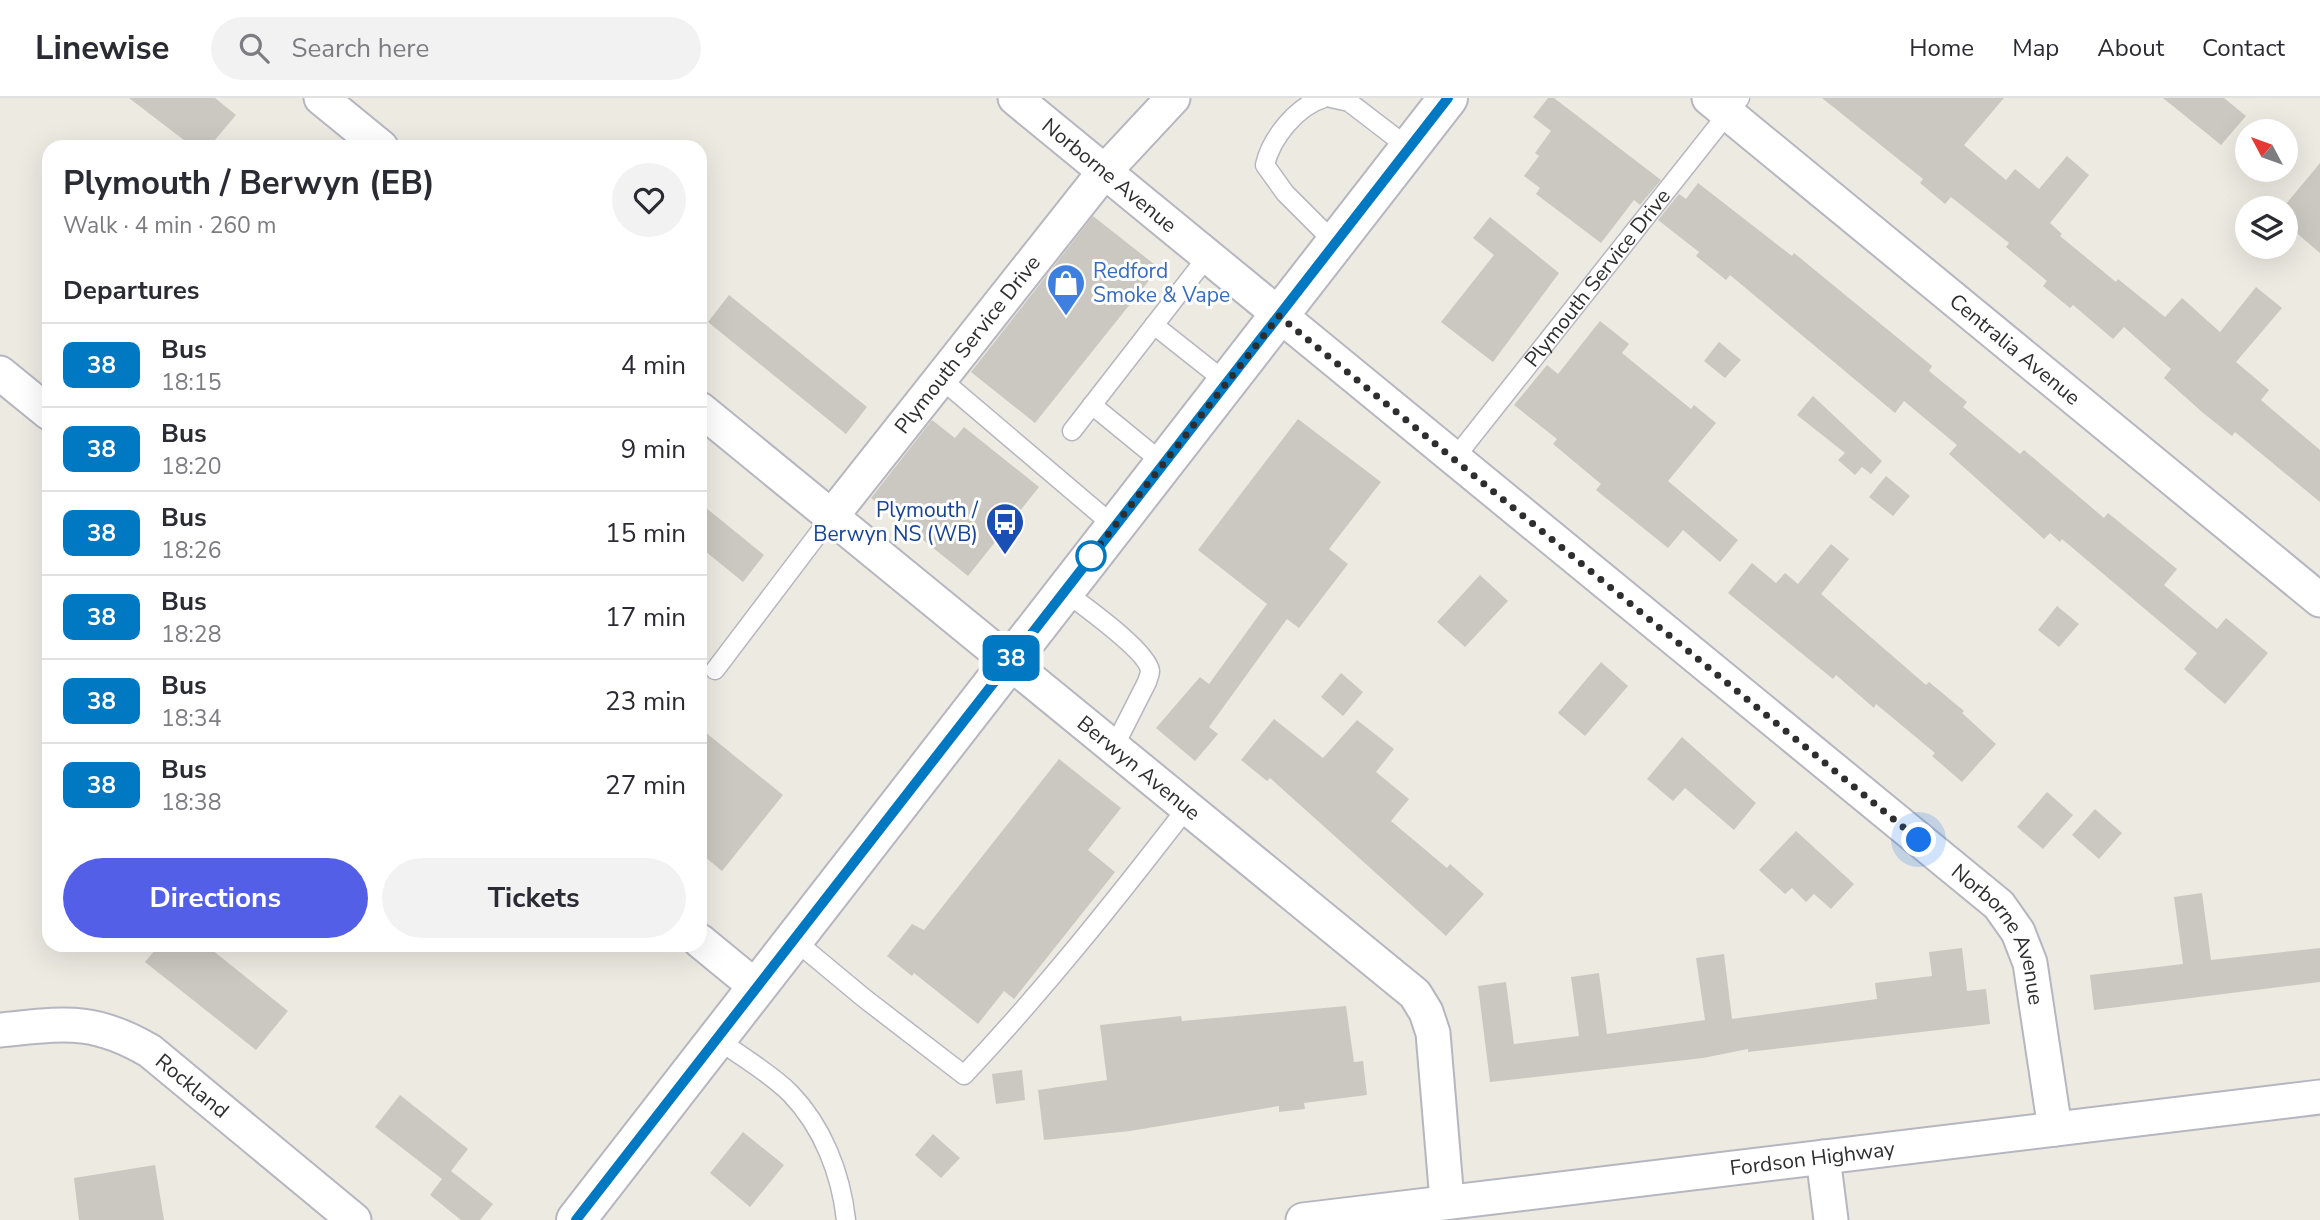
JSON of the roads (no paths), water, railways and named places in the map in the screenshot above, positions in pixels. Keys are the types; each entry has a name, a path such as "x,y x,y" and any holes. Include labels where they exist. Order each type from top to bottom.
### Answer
{"main road":[{"path":"584,1217 716,1038 1448,98"}],"street":[{"path":"321,98 373,140"},
{"name":"Norborne Avenue","path":"1015,98 1999,905 2018,932 2030,963 2055,1129"},
{"name":"Plymouth Service Drive","path":"831,517 1104,172 1173,98"},
{"name":"Centralia Avenue","path":"1726,103 2320,600"},
{"path":"0,373 42,407"},
{"name":"Berwyn Avenue","path":"707,415 1415,994 1426,1012 1433,1033 1447,1201"},
{"path":"707,947 756,987"},
{"name":"Rockland","path":"0,1030 69,1024 95,1026 121,1034 150,1051 354,1220"},
{"name":"Fordson Highway","path":"1303,1220 2320,1097"},
{"path":"1823,1157 1831,1220"}],"lane":[{"path":"1324,98 1301,109 1268,149 1265,165 1285,193 1335,243"},
{"path":"1342,99 1409,148"},
{"name":"Plymouth Service Drive","path":"1454,458 1726,103"},
{"path":"1072,431 1208,257"},
{"path":"1154,325 1226,382"},
{"path":"941,379 1114,526"},
{"path":"1092,405 1163,463"},
{"path":"715,670 831,517"},
{"path":"1064,590 1123,638 1145,659 1150,670 1147,682 1113,749"},
{"path":"793,939 863,998 964,1074 1028,1007 1086,939 1186,809"},
{"path":"716,1038 790,1094 820,1134 827,1144 834,1166 846,1220"}],"place":[{"name":"Redford Smoke & Vape","path":"1066,317"},
{"name":"Plymouth / Berwyn NS (WB)","path":"1005,556"}]}
